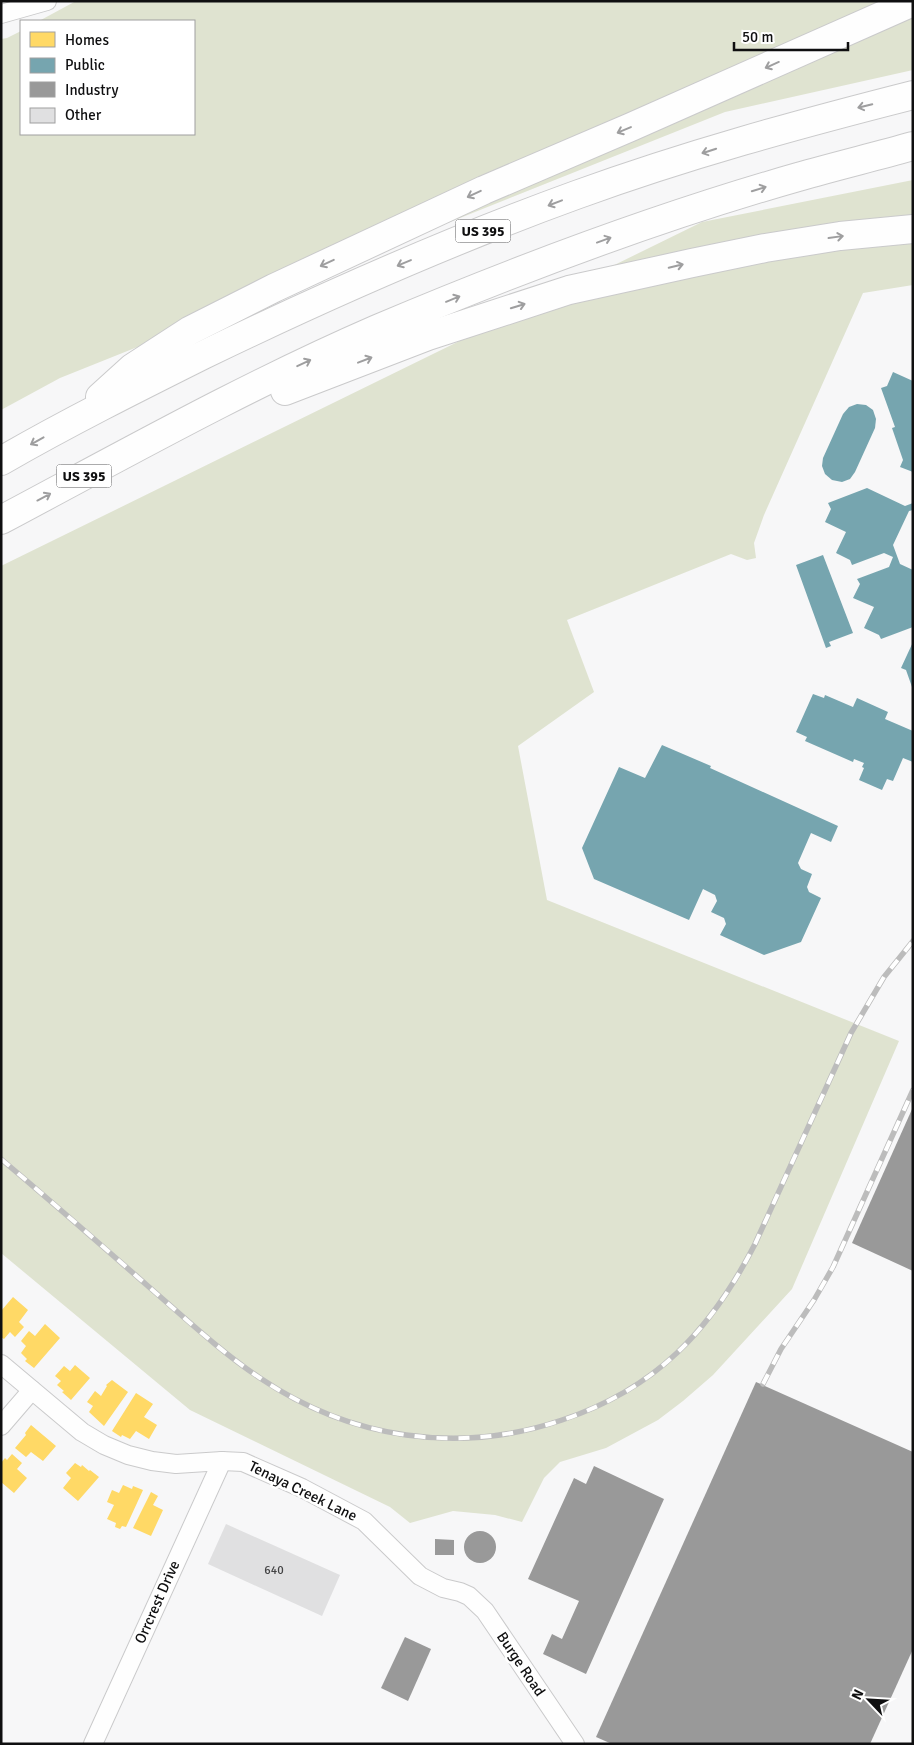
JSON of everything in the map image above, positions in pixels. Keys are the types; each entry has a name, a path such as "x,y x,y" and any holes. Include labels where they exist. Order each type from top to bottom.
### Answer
{"highway":[{"path":"73,421 132,368 189,332 274,288 484,190 913,2"},
{"name":"US 395","path":"1,461 73,421 294,311 428,252 578,194 719,148 852,110 913,95"},
{"name":"US 395","path":"1,520 223,401 377,329 557,257 648,224 796,178 913,146"},
{"path":"166,432 212,422 310,381 428,336 569,290 765,248 840,236 913,229"}],"street":[{"path":"1,14 47,1"},
{"name":"Tenaya Creek Lane","path":"1,1364 82,1432 104,1445 128,1455 176,1464 222,1461 243,1462 302,1488 364,1522 420,1576 443,1588 460,1592"},
{"path":"1,1426 32,1390"},
{"name":"Orrcrest Drive","path":"93,1744 222,1461"},
{"name":"Burge Road","path":"460,1592 470,1596 485,1611 575,1744"}],"green space":[{"path":"76,1 913,1 913,70 725,112 60,378 1,410 1,39 20,32 20,135 195,135 195,20 41,20"},
{"path":"913,180 913,285 863,293 764,515 754,543 756,558 747,560 731,554 567,620 594,692 518,746 547,900 899,1041 792,1289 713,1375 658,1420 606,1448 560,1462 544,1478 522,1522 495,1515 453,1511 410,1523 390,1507 190,1410 1,1253 1,566 702,222"}],"building: Homes":[{"path":"13,1297 28,1310 19,1322 24,1327 15,1337 10,1332 4,1339 1,1337 1,1311"},
{"path":"45,1324 60,1338 34,1368 25,1361 27,1359 21,1353 26,1346 21,1341 29,1331 35,1336"},
{"path":"75,1365 90,1378 71,1400 57,1385 61,1381 55,1376 64,1366 70,1371"},
{"path":"112,1380 128,1392 104,1426 89,1412 93,1406 87,1402 95,1391 101,1396 106,1385"},
{"path":"136,1393 153,1404 144,1417 157,1425 149,1439 136,1431 130,1439 122,1435 121,1437 112,1431"},
{"path":"31,1425 56,1446 43,1461 31,1452 26,1457 15,1448 26,1435 25,1433"},
{"path":"12,1454 22,1463 17,1469 27,1478 14,1493 1,1482 1,1463"},
{"path":"75,1463 81,1467 82,1465 99,1477 78,1501 63,1488 71,1478 66,1473"},
{"path":"123,1485 132,1489 133,1486 143,1490 126,1527 122,1526 120,1529 115,1527 116,1523 107,1519 114,1505 107,1502 112,1490 119,1493"},
{"path":"151,1492 158,1496 153,1505 163,1510 151,1536 133,1528"}],"building: Public":[{"path":"893,372 913,381 913,472 900,467 903,460 892,428 895,427 881,388 887,386"},
{"path":"857,404 866,405 873,410 876,419 875,428 850,479 842,482 832,480 825,474 822,466 823,458 843,414 849,407"},
{"path":"867,488 905,506 913,503 913,510 909,511 893,545 900,564 913,570 913,627 881,639 879,635 864,628 874,607 853,598 860,584 857,579 889,567 893,557 884,553 852,565 850,560 836,553 846,532 825,522 831,509 828,503"},
{"path":"823,555 853,633 829,642 831,646 826,648 796,565"},
{"path":"913,642 912,687 906,670 901,668"},
{"path":"813,694 824,698 825,695 853,707 857,698 888,712 885,719 913,731 913,762 903,758 893,781 887,779 882,790 859,780 864,763 854,759 853,762 805,741 807,737 796,732"},
{"path":"662,745 838,826 831,842 811,833 798,863 801,869 812,874 807,887 809,892 821,898 801,942 764,955 720,935 726,924 724,918 711,912 717,901 715,895 703,889 689,920 594,879 582,848 619,767 645,778"}],"building: Industry":[{"path":"913,1107 913,1271 852,1243"},
{"path":"756,1382 913,1452 913,1649 870,1744 612,1744 596,1737"},
{"path":"594,1466 664,1499 586,1674 543,1654 552,1634 562,1639 579,1601 528,1579 574,1478 586,1484"},
{"path":"480,1531 486,1532 491,1536 495,1541 495,1553 491,1558 486,1562 480,1563 474,1562 469,1558 465,1553 464,1547 465,1541 469,1536 474,1532"},
{"path":"435,1539 454,1540 454,1555 435,1555"},
{"path":"405,1637 431,1649 408,1701 381,1688"}],"building: Other":[{"path":"226,1524 340,1575 322,1616 208,1564"}],"railway":[{"path":"1,1159 217,1346 260,1378 295,1399 331,1415 368,1427 406,1435 445,1438 484,1437 523,1431 562,1420 626,1392 677,1353 699,1329 738,1275 755,1244 851,1033 884,977 913,941"},
{"path":"763,1384 781,1349 814,1300 833,1267 913,1090"}]}
